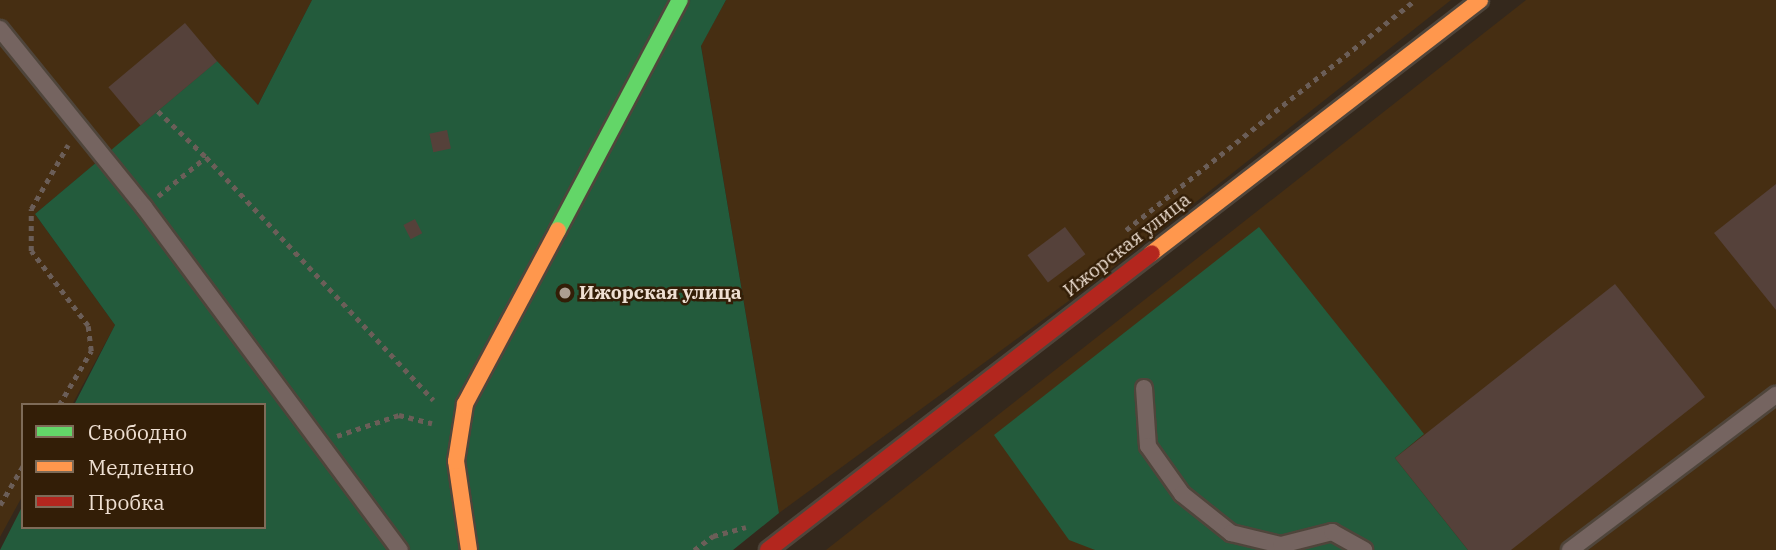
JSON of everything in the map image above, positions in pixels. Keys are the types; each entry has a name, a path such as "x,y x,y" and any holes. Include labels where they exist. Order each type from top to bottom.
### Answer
{"street":[{"path":"469,550 456,461 458,429 488,358 680,0"},
{"name":"Ижорская улица","path":"768,550 1480,0"}],"lane":[{"path":"0,29 144,207 400,550"},
{"path":"1144,388 1147,446 1182,494 1231,533 1281,545 1332,532 1364,550"},
{"path":"1570,550 1776,395"}],"path":[{"path":"158,111 206,157 458,429"},
{"path":"60,403 91,351 88,326 31,251 31,209 78,125"},
{"path":"144,207 206,157"},
{"path":"320,442 399,415 458,429"},
{"path":"0,505 21,469"}],"shaded area":[{"path":"0,0 312,0 258,105 217,62 35,214 115,325 73,403 21,403 21,499 0,537"},
{"path":"726,0 1451,0 1096,281 779,513 701,45"},
{"path":"1526,0 1776,0 1776,550 826,550"}],"green space":[{"path":"312,0 726,0 701,46 779,513 733,550 0,550 21,509 21,529 266,529 266,403 75,403 115,325 35,214 217,61 258,105"},
{"path":"1259,227 1424,434 1395,458 1468,550 1095,550 1069,540 994,435"}],"building":[{"path":"185,23 217,61 141,126 108,87"},
{"path":"447,130 451,149 433,152 429,134"},
{"path":"1776,184 1776,310 1714,233"},
{"path":"415,219 422,233 411,239 403,225"},
{"path":"1065,227 1085,254 1048,282 1027,255"},
{"path":"1615,284 1705,397 1511,550 1468,550 1395,458"}],"traffic: fast":[{"path":"558,230 680,0"}],"traffic: slow":[{"path":"1152,253 1480,0"},
{"path":"469,550 456,461 465,404 558,230"}],"traffic: jam":[{"path":"768,550 1152,253"}],"place":[{"name":"Ижорская улица","path":"565,293"}]}
